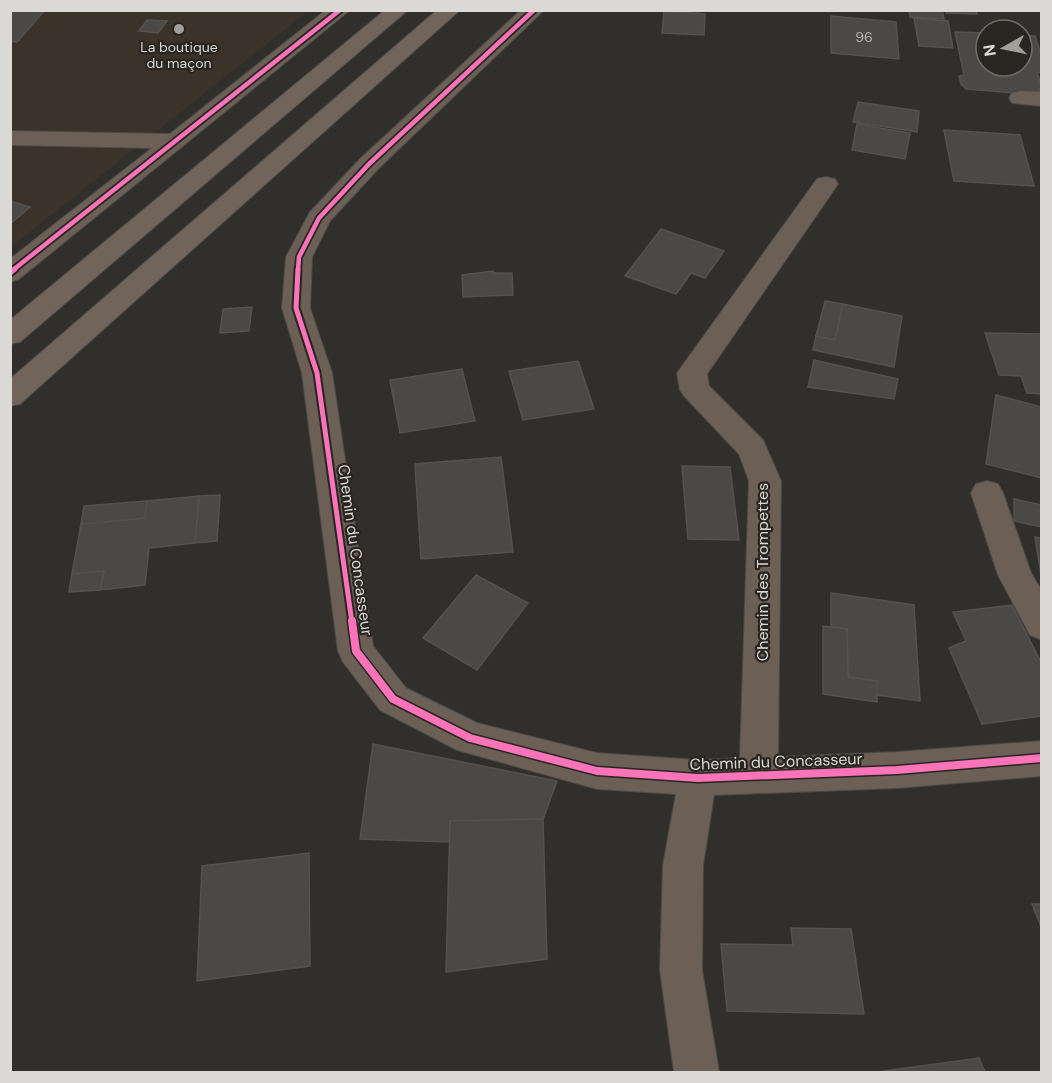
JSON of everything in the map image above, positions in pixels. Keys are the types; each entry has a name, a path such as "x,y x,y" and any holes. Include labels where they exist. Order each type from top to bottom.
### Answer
{"highway":[{"path":"10,335 398,10"},
{"path":"10,396 450,10"}],"street":[{"path":"10,273 340,10"},
{"name":"Chemin du Concasseur","path":"534,10 369,164 319,218 299,257 296,308 317,373 356,651 393,699 470,738 597,771 699,778 897,770 1041,758"},
{"path":"10,138 176,141"},
{"name":"Chemin des Trompettes","path":"759,776 765,481 752,448 695,390 692,373 826,184"},
{"path":"987,493 1015,575 1041,625"},
{"path":"697,1072 681,970 683,865 699,778"}],"shaded area":[{"path":"11,11 308,11 11,247"}],"building":[{"path":"10,10 45,10 17,42 10,41"},
{"path":"909,10 942,10 944,19 910,17"},
{"path":"945,10 975,10 977,14 946,13"},
{"path":"664,11 705,14 704,35 662,33"},
{"path":"831,16 896,22 899,59 831,53"},
{"path":"914,18 948,21 953,48 919,46"},
{"path":"147,20 167,21 158,33 139,31"},
{"path":"955,32 974,33 974,78 1034,78 1035,36 1042,58 1042,72 1037,73 1042,87 1039,89 1041,95 966,89 961,84 959,76 964,75"},
{"path":"858,102 919,111 917,132 853,122"},
{"path":"857,124 910,133 905,159 852,150"},
{"path":"944,130 1020,135 1034,186 954,181"},
{"path":"10,201 30,207 10,224"},
{"path":"661,229 724,251 705,278 691,273 676,294 625,276"},
{"path":"493,271 494,273 512,273 513,295 463,297 462,275"},
{"path":"825,301 843,304 835,340 816,336"},
{"path":"843,304 902,316 894,367 813,350 816,336 835,340"},
{"path":"252,307 249,331 220,333 223,309"},
{"path":"985,333 1042,334 1042,394 1027,393 1021,376 999,375"},
{"path":"814,360 898,379 894,399 808,387"},
{"path":"578,361 594,409 523,420 509,371"},
{"path":"462,369 475,421 400,433 390,380"},
{"path":"996,395 1042,407 1042,478 986,464"},
{"path":"501,457 513,552 421,559 415,464"},
{"path":"682,466 730,467 739,540 688,539"},
{"path":"220,495 217,541 195,543 199,496"},
{"path":"199,496 195,543 149,548 145,585 100,590 104,571 72,574 81,524 145,518 147,501"},
{"path":"1014,499 1042,505 1042,527 1014,521"},
{"path":"147,501 145,518 81,524 84,506"},
{"path":"1035,537 1042,538 1042,582"},
{"path":"104,571 100,590 69,592 72,574"},
{"path":"476,575 528,603 477,670 423,638"},
{"path":"831,593 914,605 920,701 877,695 877,681 848,677 847,629 831,627"},
{"path":"1012,605 1042,664 1042,716 982,724 949,648 966,641 953,612"},
{"path":"823,626 847,629 848,677 877,681 877,702 823,694"},
{"path":"373,744 557,781 543,819 450,821 450,842 360,839"},
{"path":"543,819 547,959 446,972 450,821"},
{"path":"309,853 310,966 197,981 202,866"},
{"path":"1032,904 1042,904 1042,929"},
{"path":"791,928 851,929 864,1014 727,1011 721,944 793,945"},
{"path":"979,1058 985,1072 877,1072"}],"cycle path":[{"path":"10,273 340,10"},
{"path":"534,10 369,164 319,218 299,257 296,308 317,373 356,651 393,699 470,738 597,771 698,778 897,770 1042,758"}],"place":[{"name":"La boutique du maçon","path":"179,29"}]}
